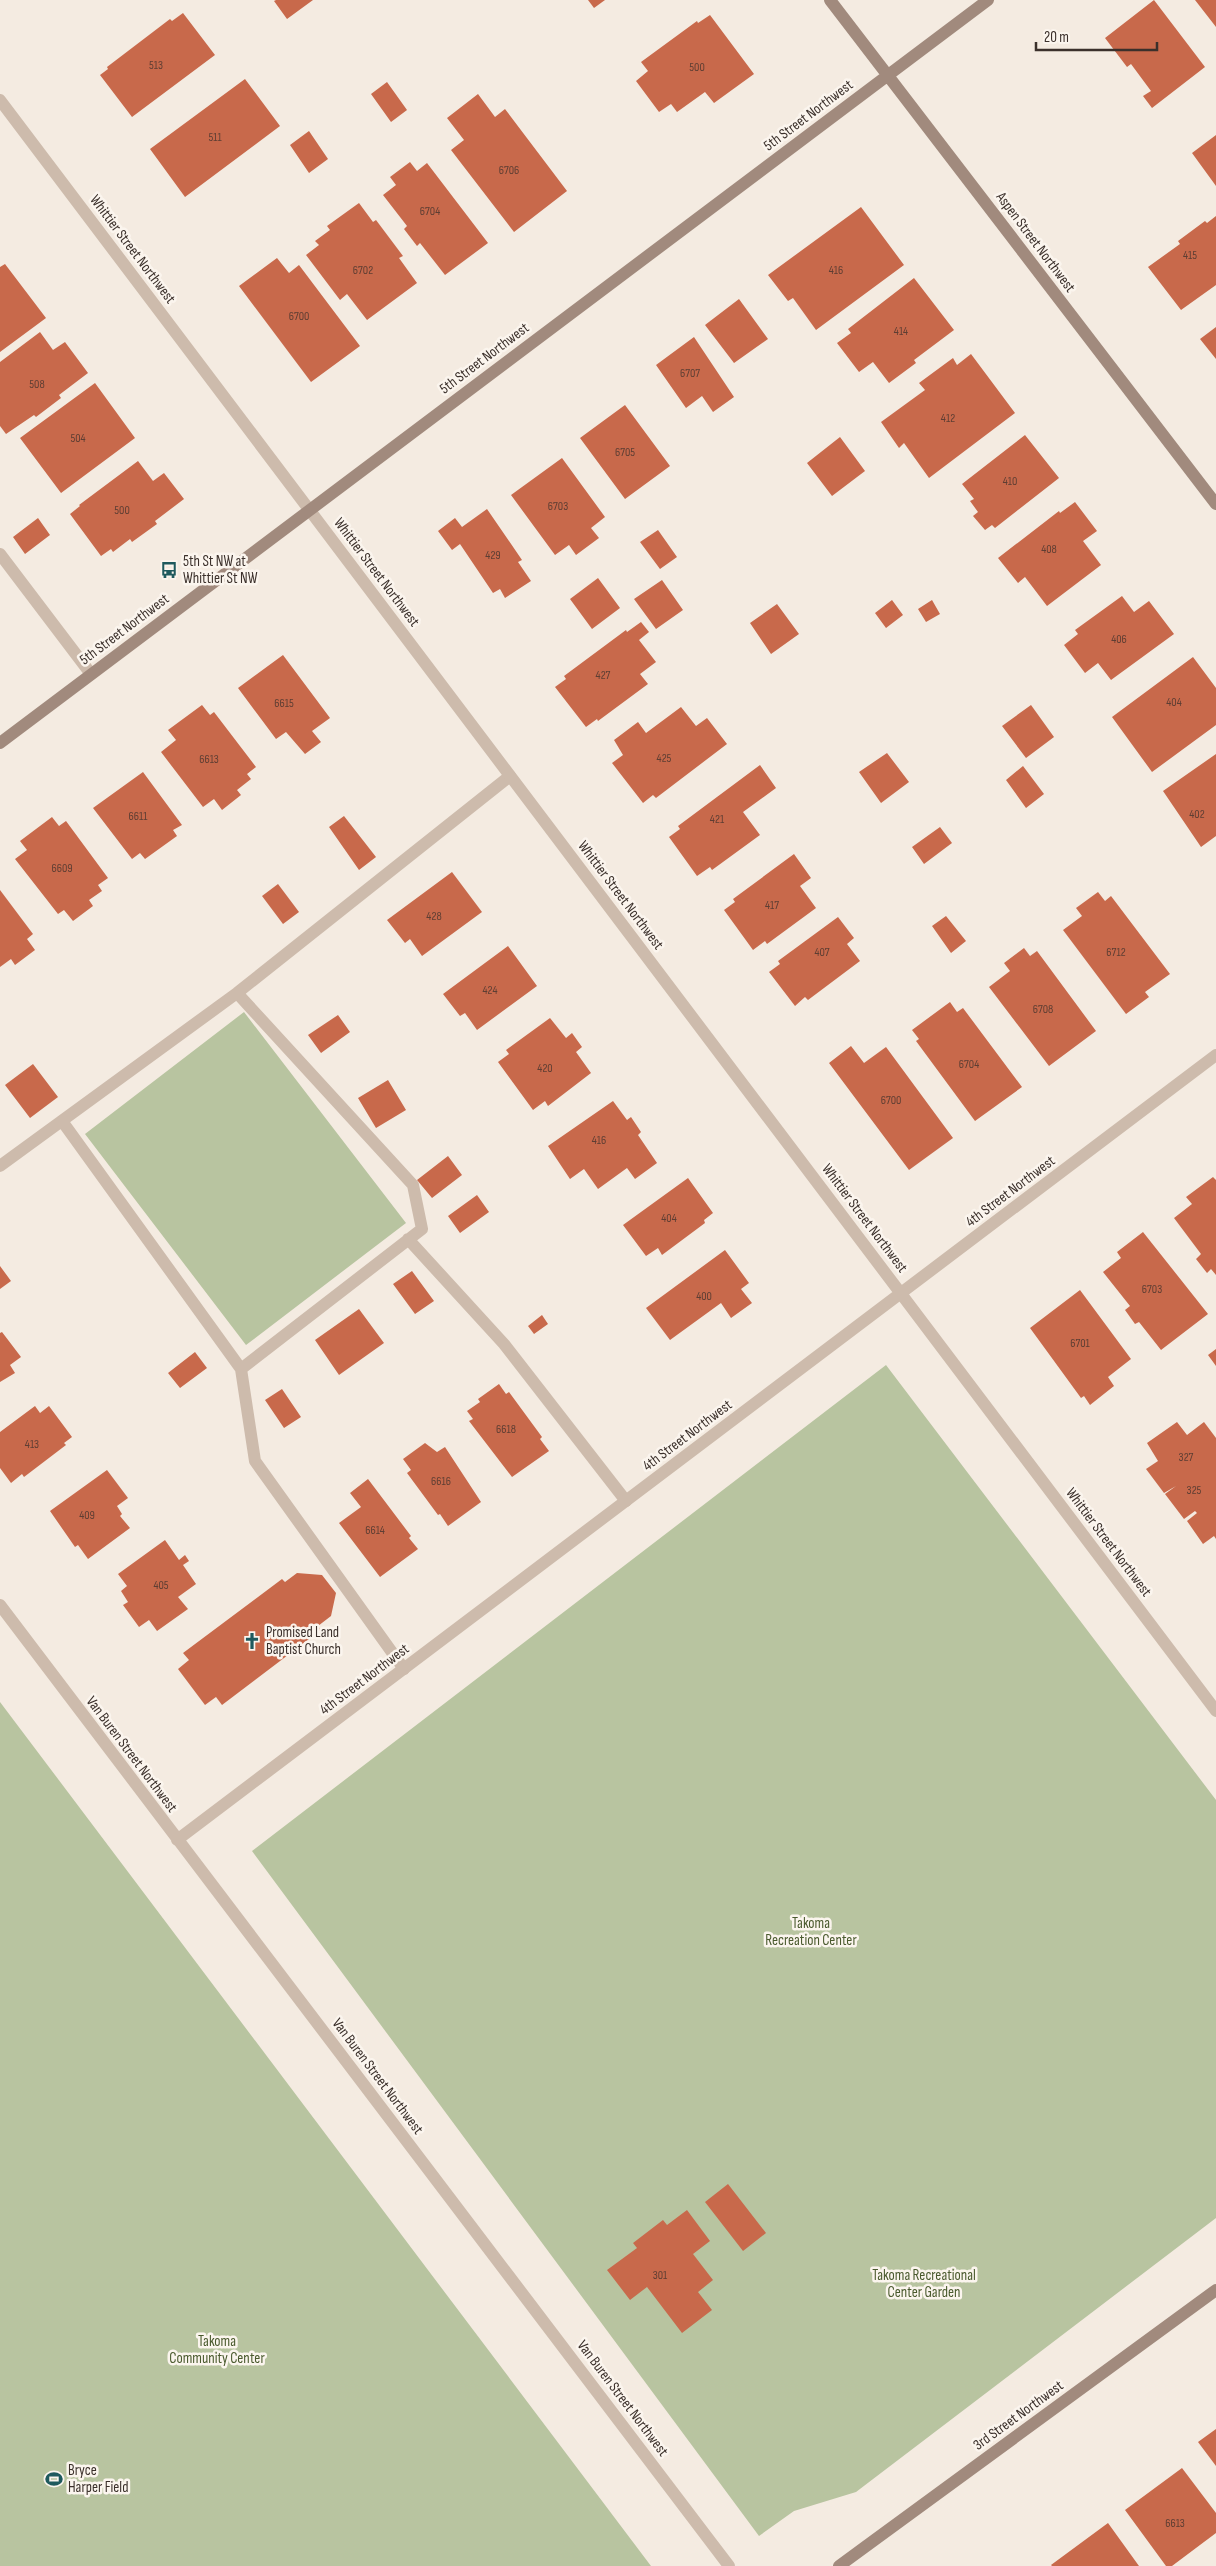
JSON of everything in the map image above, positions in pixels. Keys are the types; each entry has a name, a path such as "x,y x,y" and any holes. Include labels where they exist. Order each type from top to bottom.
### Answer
{"street":[{"name":"Aspen Street Northwest","path":"830,0 1216,504"},
{"name":"5th Street Northwest","path":"0,743 988,0"},
{"name":"Whittier Street Northwest","path":"0,100 1216,1711"},
{"path":"0,554 91,674"},
{"path":"0,1166 237,993 510,776"},
{"path":"237,993 413,1186 422,1229 241,1369"},
{"name":"4th Street Northwest","path":"177,1840 1216,1056"},
{"path":"62,1121 241,1369 254,1461 404,1669"},
{"path":"408,1239 504,1344 626,1501"},
{"name":"Van Buren Street Northwest","path":"0,1605 729,2566"},
{"name":"3rd Street Northwest","path":"839,2566 1216,2290"}],"green space":[{"path":"244,1012 406,1223 246,1345 85,1134"},
{"name":"Takoma Recreation Center","path":"886,1365 1216,1800 1216,2218 856,2492 794,2511 759,2536 252,1851"},
{"name":"Takoma Community Center","path":"0,1702 651,2566 0,2566"}],"building":[{"path":"313,0 287,19 274,1"},
{"path":"588,0 605,0 594,8"},
{"path":"1154,0 1205,67 1152,108 1143,96 1151,91 1131,64 1127,67 1105,38"},
{"path":"1195,0 1216,0 1216,27"},
{"path":"183,13 215,55 132,117 100,75 108,69 107,67 170,19 172,21"},
{"path":"710,15 754,74 714,103 705,92 677,112 671,104 659,112 636,81 648,71 641,62 697,21 698,23"},
{"path":"245,79 280,126 185,197 150,149"},
{"path":"387,82 407,110 391,122 371,94"},
{"path":"478,94 495,117 505,109 567,191 514,232 451,150 464,140 447,118"},
{"path":"309,131 328,159 309,173 290,145"},
{"path":"1216,135 1216,186 1192,153"},
{"path":"410,162 417,171 427,163 488,243 445,275 420,243 417,246 404,229 407,226 383,195 396,185 390,177"},
{"path":"359,203 373,222 376,220 403,256 399,258 417,283 367,320 347,294 340,300 306,255 319,245 315,241 330,230 327,226"},
{"path":"861,207 904,265 816,330 793,298 788,301 768,275"},
{"path":"1216,216 1216,285 1181,310 1148,267 1180,244 1178,241 1205,221 1207,223"},
{"path":"277,258 289,273 299,265 360,346 311,382 239,286"},
{"path":"5,264 46,318 0,352 0,267"},
{"path":"914,278 954,330 914,360 916,363 889,383 873,362 859,372 837,343 851,333 848,329"},
{"path":"739,299 768,339 734,363 705,325"},
{"path":"1216,327 1216,359 1200,339"},
{"path":"40,332 53,350 65,342 88,373 59,395 61,398 36,417 34,415 6,434 0,426 0,362"},
{"path":"694,337 734,397 713,412 702,396 686,408 656,365"},
{"path":"971,354 1015,413 929,478 904,443 899,448 881,422 925,390 919,383 953,358 957,365"},
{"path":"95,383 135,438 61,493 20,438"},
{"path":"625,405 670,466 625,499 580,438"},
{"path":"1025,435 1059,478 995,528 992,525 985,530 973,516 978,512 970,501 974,499 962,484"},
{"path":"840,437 865,471 832,496 807,463"},
{"path":"562,458 605,517 591,528 599,538 576,555 569,545 555,555 511,495"},
{"path":"138,461 153,481 164,473 184,499 155,521 157,524 132,542 130,539 113,552 111,549 101,556 70,514 79,505"},
{"path":"1075,502 1097,531 1083,541 1101,565 1047,606 1025,577 1018,583 998,558 1059,511 1060,513"},
{"path":"487,509 522,560 518,562 531,581 505,598 500,589 493,593 460,544 452,550 438,531 455,518 462,527"},
{"path":"38,518 50,535 25,554 13,537"},
{"path":"658,530 677,557 660,569 640,542"},
{"path":"598,578 620,608 592,629 570,599"},
{"path":"662,580 683,610 656,629 634,599"},
{"path":"1122,596 1134,612 1149,601 1174,634 1111,680 1098,663 1085,673 1064,645 1078,634 1075,630"},
{"path":"892,600 903,615 886,628 875,613"},
{"path":"932,600 940,614 926,622 918,609"},
{"path":"777,604 799,634 771,654 750,623"},
{"path":"641,622 649,632 639,640 656,662 640,674 648,684 598,721 597,719 586,727 555,687 566,679 564,676 626,630 627,632"},
{"path":"283,655 330,718 312,731 321,742 305,754 286,732 276,739 238,688"},
{"path":"1193,657 1216,688 1216,725 1152,772 1112,717"},
{"path":"202,705 210,715 214,712 256,767 247,774 251,779 237,790 241,795 222,810 214,799 203,807 161,752 176,740 168,730"},
{"path":"1031,705 1054,737 1026,758 1002,726"},
{"path":"681,707 696,726 707,718 727,744 656,798 653,795 643,803 612,763 623,755 614,740 638,722 646,733"},
{"path":"887,753 909,782 881,803 859,772"},
{"path":"1216,754 1216,836 1201,847 1163,791"},
{"path":"760,765 776,788 743,812 760,835 712,870 710,867 697,876 669,837 680,829 678,826"},
{"path":"1023,766 1044,794 1026,808 1006,780"},
{"path":"143,772 182,825 173,830 177,836 145,859 140,853 132,859 93,808"},
{"path":"344,816 376,857 359,870 329,827"},
{"path":"52,817 59,826 66,821 108,878 98,885 102,891 89,900 93,906 73,921 64,910 58,914 15,859 27,850 20,841"},
{"path":"940,827 952,843 924,864 912,847"},
{"path":"794,854 811,878 800,886 816,908 767,944 765,941 753,950 724,910 735,902 733,899"},
{"path":"452,872 482,912 422,956 410,939 405,943 387,920"},
{"path":"278,884 299,912 283,924 262,896"},
{"path":"0,890 33,934 27,939 35,950 15,965 11,959 0,967"},
{"path":"1098,892 1105,901 1111,896 1170,974 1145,992 1149,997 1126,1014 1063,930 1082,916 1076,908"},
{"path":"946,916 966,941 951,953 932,926"},
{"path":"838,917 854,938 847,944 860,961 808,1000 805,997 795,1006 769,972 780,964 778,961"},
{"path":"508,946 537,986 477,1030 465,1013 460,1016 443,994"},
{"path":"1024,948 1030,956 1037,951 1096,1031 1049,1066 989,987 1010,971 1004,963"},
{"path":"950,1002 957,1012 963,1008 1022,1087 975,1121 916,1041 919,1039 912,1030"},
{"path":"338,1015 350,1032 321,1053 308,1035"},
{"path":"550,1018 566,1038 572,1033 582,1047 576,1052 591,1073 548,1106 545,1101 533,1110 498,1062 509,1054 506,1050"},
{"path":"851,1046 864,1063 886,1047 953,1138 909,1170 829,1063"},
{"path":"33,1064 58,1097 30,1118 5,1085"},
{"path":"388,1080 406,1110 376,1128 358,1098"},
{"path":"613,1101 627,1120 631,1117 641,1132 638,1135 657,1163 635,1179 627,1168 598,1189 584,1169 570,1179 548,1146"},
{"path":"448,1156 462,1175 432,1198 417,1180"},
{"path":"1213,1177 1216,1180 1216,1275 1211,1269 1207,1273 1196,1259 1201,1254 1174,1218 1192,1204 1186,1197"},
{"path":"688,1178 713,1213 704,1220 705,1223 662,1255 658,1248 646,1256 623,1225"},
{"path":"477,1195 489,1212 460,1233 448,1216"},
{"path":"1143,1232 1208,1314 1161,1350 1139,1322 1135,1324 1125,1310 1130,1306 1103,1272 1121,1258 1117,1252"},
{"path":"725,1250 749,1283 741,1289 752,1303 731,1318 721,1303 670,1340 646,1308"},
{"path":"0,1266 11,1281 0,1289"},
{"path":"412,1271 434,1301 415,1314 393,1284"},
{"path":"1080,1290 1131,1359 1108,1377 1114,1386 1090,1405 1084,1396 1081,1398 1030,1328"},
{"path":"359,1309 384,1343 339,1375 315,1340"},
{"path":"542,1315 548,1324 534,1334 528,1326"},
{"path":"2,1332 21,1357 10,1365 15,1373 0,1382 0,1333"},
{"path":"1216,1349 1216,1366 1208,1355"},
{"path":"195,1352 207,1368 180,1388 168,1373"},
{"path":"499,1384 506,1394 509,1392 542,1437 540,1439 549,1451 512,1477 469,1421 473,1419 467,1411 480,1402 478,1399"},
{"path":"282,1389 301,1417 284,1428 265,1400"},
{"path":"35,1406 40,1413 49,1406 72,1437 64,1443 66,1445 24,1477 22,1474 11,1483 0,1468 0,1432"},
{"path":"1177,1422 1187,1435 1204,1422 1216,1438 1216,1539 1214,1536 1203,1544 1187,1521 1197,1513 1195,1511 1184,1519 1165,1494 1176,1486 1164,1493 1146,1469 1158,1461 1147,1443"},
{"path":"425,1443 437,1452 445,1447 481,1502 448,1526 407,1473 411,1470 403,1459"},
{"path":"107,1470 128,1498 117,1506 122,1514 120,1516 130,1528 88,1559 78,1545 75,1547 50,1511"},
{"path":"368,1479 411,1536 409,1538 418,1549 380,1577 339,1523 361,1507 350,1493"},
{"path":"165,1540 179,1560 185,1555 189,1561 183,1565 196,1584 178,1597 188,1609 157,1631 149,1620 139,1627 123,1605 128,1602 121,1591 127,1586 118,1574"},
{"name":"Promised Land Baptist Church","path":"297,1573 322,1575 336,1593 331,1616 318,1626 321,1630 222,1705 216,1697 205,1705 178,1669 189,1660 183,1653 282,1579 285,1582"},
{"path":"728,2184 766,2233 743,2251 705,2202"},
{"path":"687,2210 710,2241 693,2254 713,2280 698,2292 712,2310 682,2333 647,2287 630,2300 607,2270 637,2248 633,2243 663,2220 667,2225"},
{"path":"1216,2429 1216,2466 1198,2442"},
{"path":"1182,2468 1216,2513 1216,2533 1172,2566 1166,2566 1125,2510"},
{"path":"1108,2523 1139,2566 1051,2565"}],"place":[{"name":"5th St NW at Whittier St NW","path":"169,570"},
{"name":"Promised Land Baptist Church","path":"252,1641"},
{"name":"Bryce Harper Field","path":"54,2479"}],"park label":[{"name":"Takoma Recreational Center Garden","path":"924,2284"}]}
